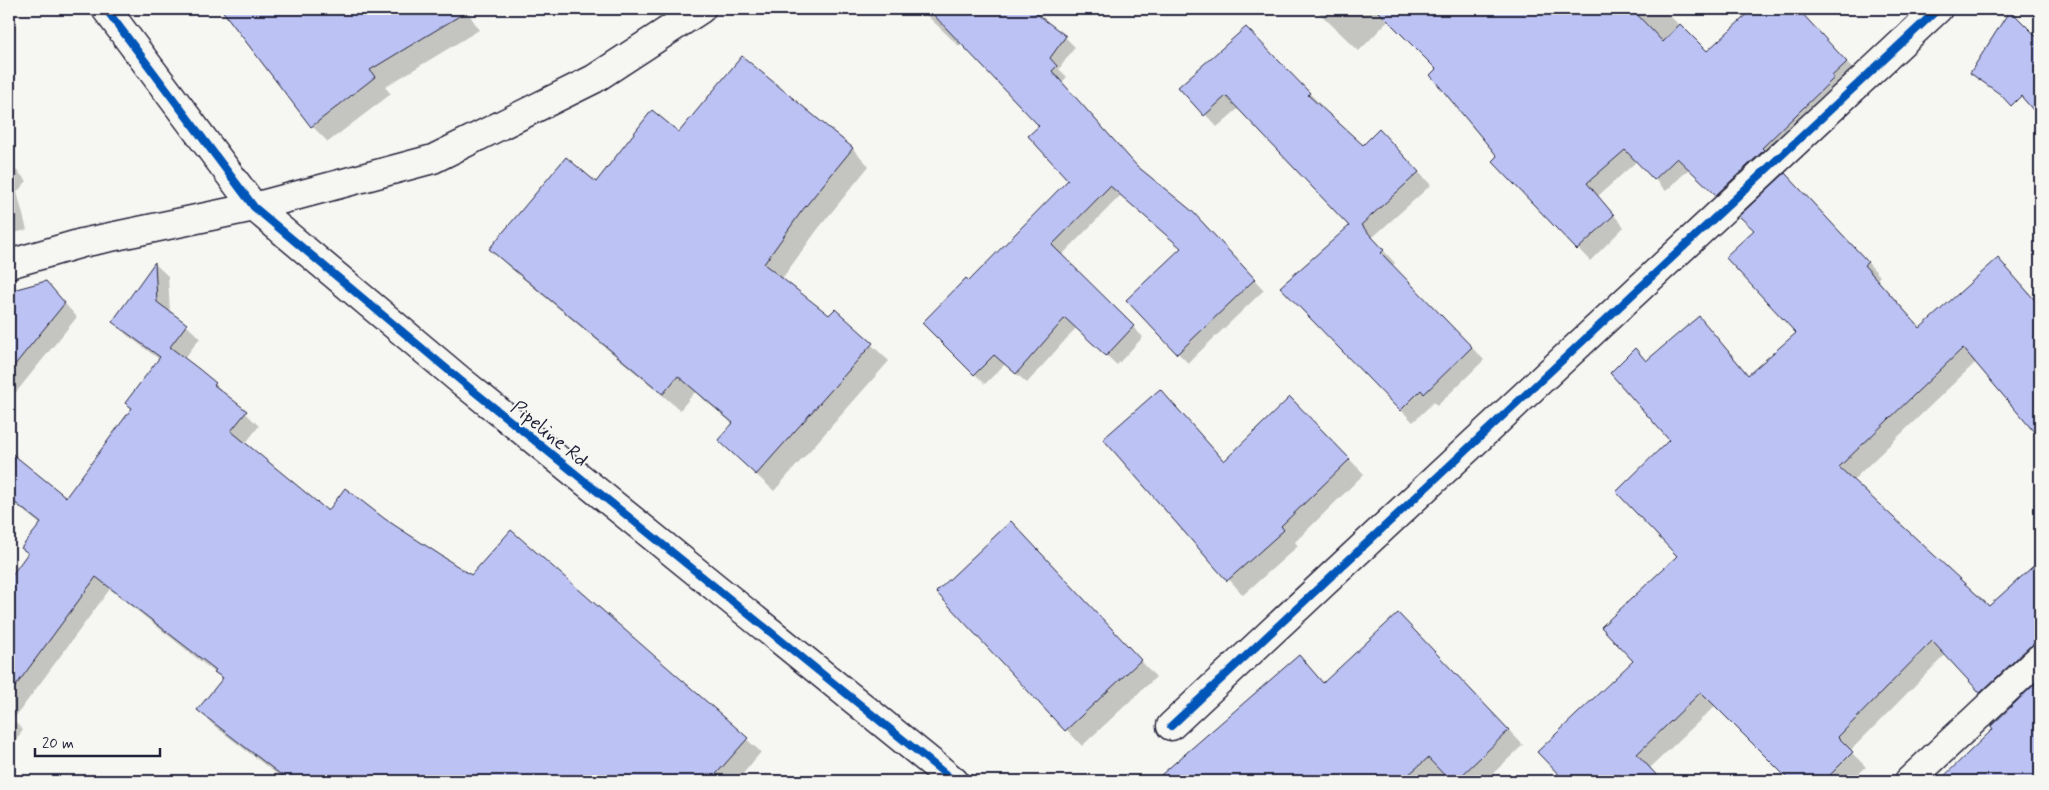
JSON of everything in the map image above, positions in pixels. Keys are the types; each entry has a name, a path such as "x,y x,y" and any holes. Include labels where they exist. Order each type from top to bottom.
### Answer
{"street":[{"name":"Pipeline Rd","path":"106,9 254,207 452,374 954,781"},
{"path":"9,264 82,243 254,207 432,158 594,79 701,9"},
{"path":"1171,726 1938,9"},
{"path":"1909,781 2040,658"}],"building":[{"path":"221,9 471,9 370,70 375,77 311,127"},
{"path":"928,9 1030,9 1066,36 1050,58 1057,66 1052,71 1137,166 1192,211 1255,279 1177,354 1126,300 1181,248 1110,186 1052,245 1134,326 1106,356 1065,318 1016,374 994,355 974,375 922,323 966,278 969,281 1068,180 1028,136 1039,126"},
{"path":"1376,9 1632,9 1663,42 1680,24 1707,51 1753,9 1798,9 1847,62 1832,76 1834,78 1762,148 1764,150 1716,195 1677,158 1654,180 1625,150 1587,183 1614,215 1577,250 1492,161 1497,156 1430,75 1436,69"},
{"path":"2010,10 2040,40 2040,118 2021,96 2011,106 2000,94 1970,73"},
{"path":"1246,27 1310,93 1308,95 1363,145 1379,129 1419,172 1361,225 1384,250 1381,253 1472,347 1424,394 1421,390 1400,411 1280,287 1349,226 1226,96 1204,116 1178,87"},
{"path":"742,56 853,148 801,212 764,264 829,315 835,309 873,343 756,475 718,440 733,423 678,376 663,394 489,249 566,157 596,182 652,110 679,132"},
{"path":"1785,173 1868,262 1864,265 1920,328 1998,258 2040,306 2040,439 1963,348 1839,467 1989,606 2040,560 2040,643 2029,647 1980,693 1932,641 1838,737 1853,752 1824,781 1790,781 1701,692 1637,754 1662,781 1565,781 1537,752 1633,661 1601,627 1677,556 1616,492 1669,440 1610,373 1635,348 1646,361 1699,316 1748,375 1796,333 1725,257 1754,230 1739,216"},
{"path":"155,262 157,302 187,324 170,347 216,383 214,385 247,411 231,431 328,511 345,488 385,519 471,575 511,530 748,738 710,781 289,781 197,710 223,678 214,672 216,670 96,577 9,695 9,579 28,553 21,548 41,523 9,498 9,451 66,497 132,408 125,403 160,357 112,322"},
{"path":"46,281 65,303 9,372 9,291"},
{"path":"1160,389 1224,461 1290,397 1350,459 1281,526 1284,530 1227,581 1103,439"},
{"path":"1011,521 1141,660 1065,731 936,592"},
{"path":"1398,613 1509,730 1456,781 1450,781 1428,758 1401,781 1154,781 1299,655 1323,683"},
{"path":"2040,679 2040,781 1939,781 1993,729 1991,726"}],"cycle path":[{"path":"106,9 254,207 460,380 954,781"},
{"path":"1171,726 1938,9"}]}
